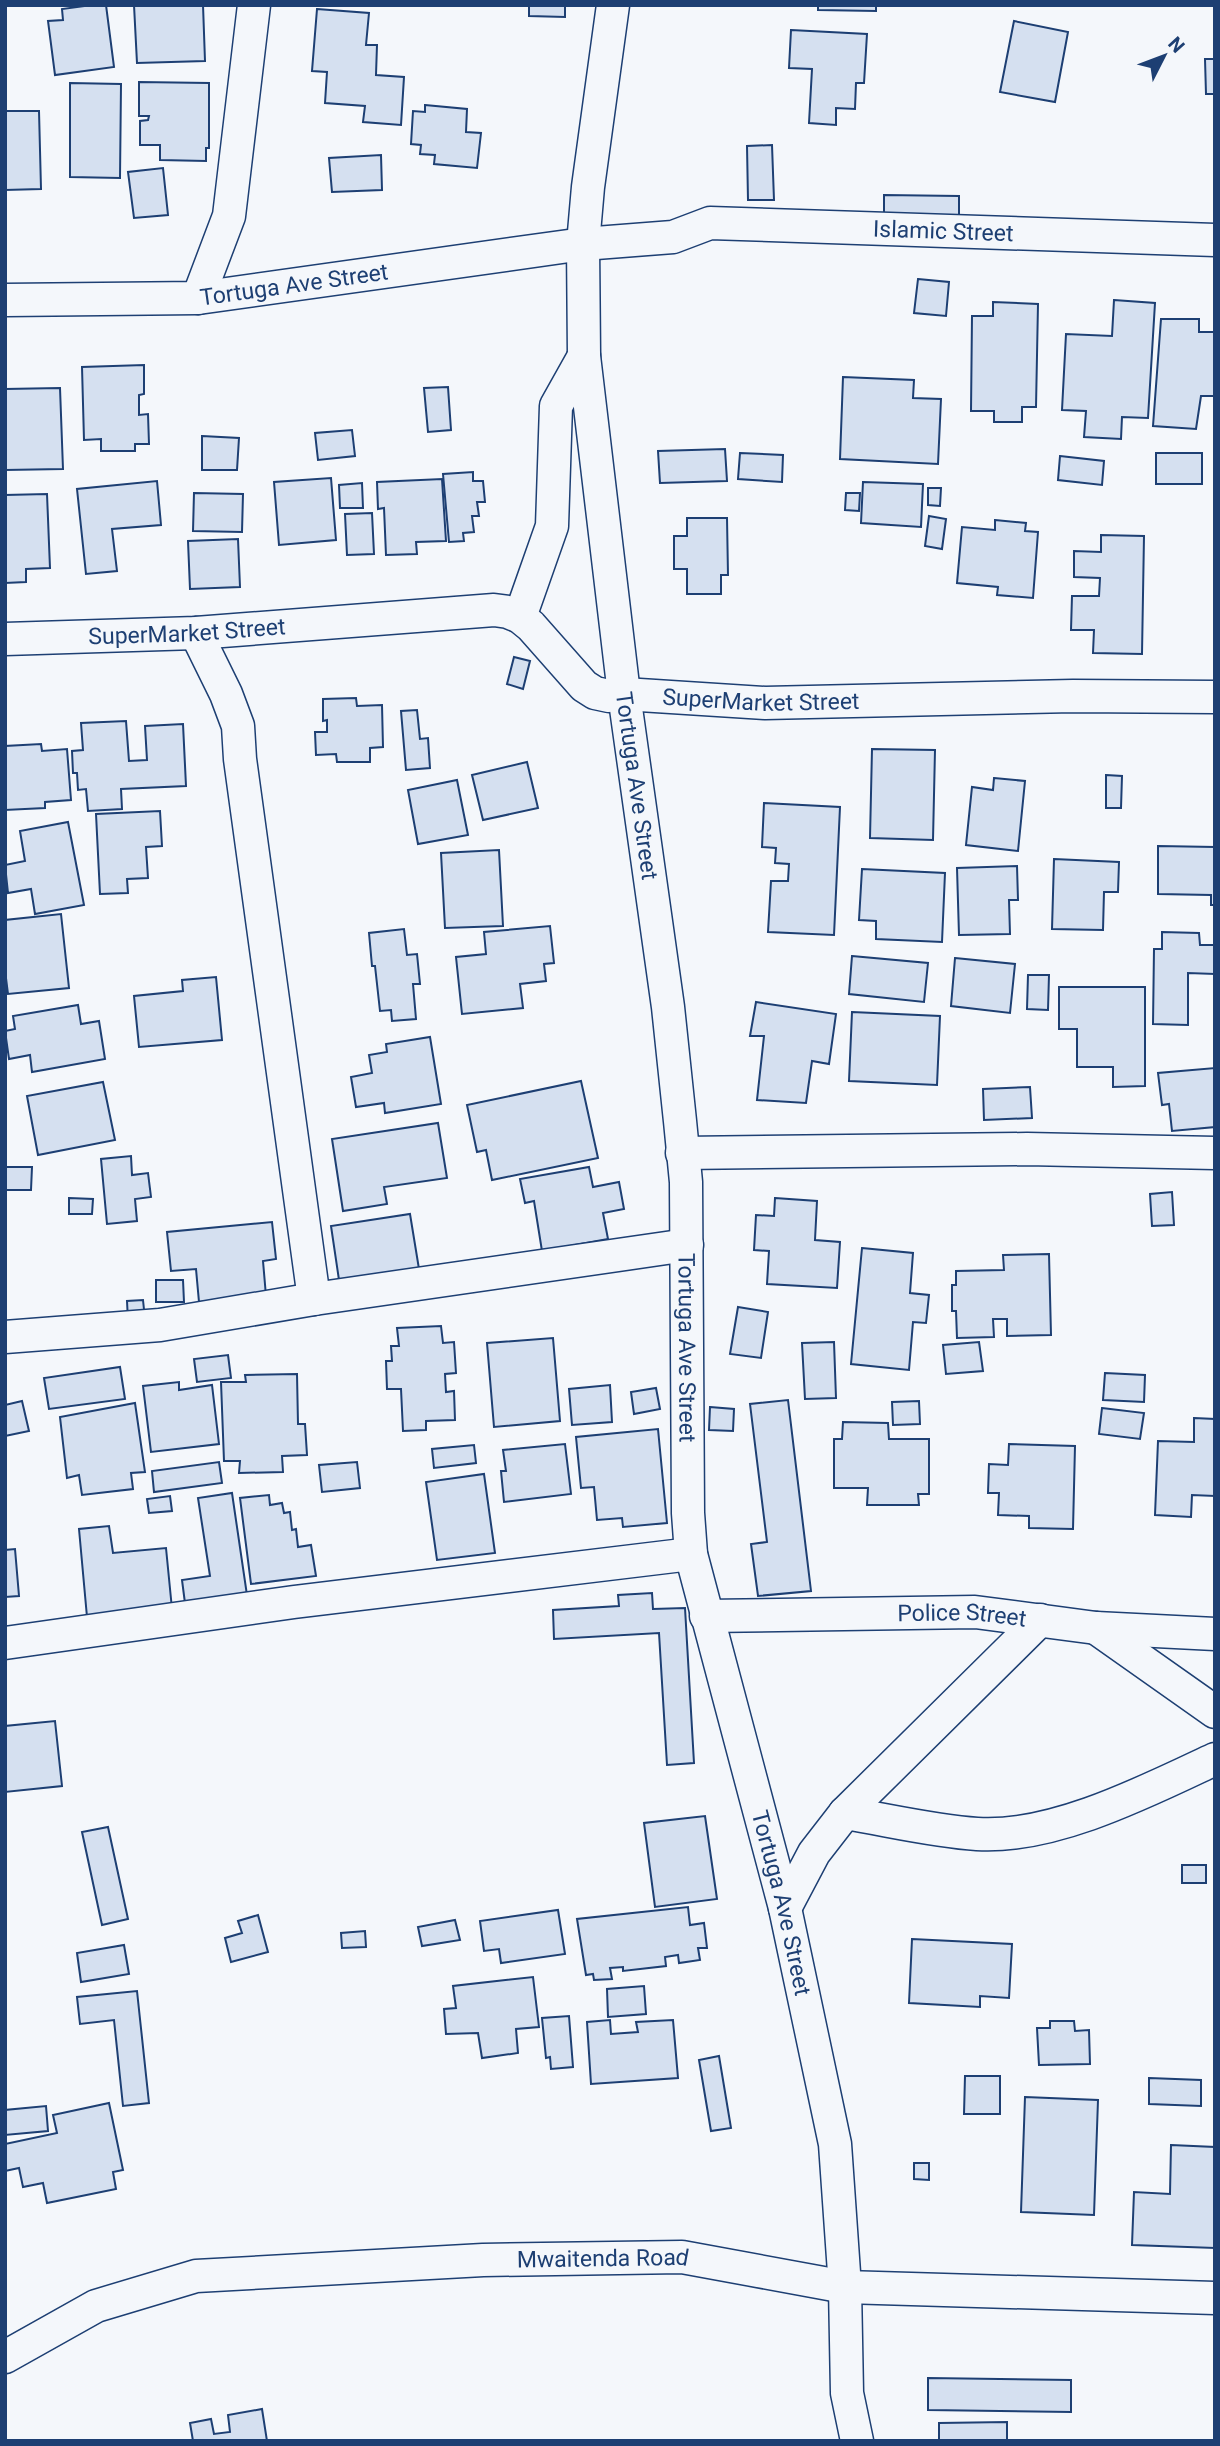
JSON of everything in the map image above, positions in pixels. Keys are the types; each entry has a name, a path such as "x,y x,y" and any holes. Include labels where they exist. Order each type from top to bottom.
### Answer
{"street":[{"path":"198,298 229,216 254,5"},
{"name":"Tortuga Ave Street","path":"613,5 588,187 583,244 584,356 624,694 668,1007 686,1182 688,1513 691,1554 786,1908 835,2144 845,2287 847,2393 857,2441"},
{"name":"Islamic Street","path":"583,244 673,237 710,223 1215,240"},
{"name":"Tortuga Ave Street","path":"5,300 198,298 583,244"},
{"path":"520,617 552,527 556,406 584,356"},
{"name":"SuperMarket Street","path":"5,639 197,633 494,610 520,617 584,686 609,696 624,694 765,703 1073,696 1215,697"},
{"path":"197,633 226,694 237,726 314,1299"},
{"path":"682,1153 1027,1149 1215,1153"},
{"path":"5,1337 160,1325 314,1299 687,1245"},
{"path":"5,1643 295,1602 691,1554"},
{"name":"Police Street","path":"706,1616 975,1612 1096,1628 1215,1634"},
{"path":"786,1908 814,1853 845,1813 1040,1620"},
{"path":"1096,1628 1215,1712"},
{"path":"845,1813 978,1834 1037,1830 1128,1800 1215,1759"},
{"name":"Mwaitenda Road","path":"5,2357 96,2306 196,2276 482,2260 682,2257 845,2287 1215,2298"}],"building":[{"path":"106,5 114,67 55,75 48,21 63,20 62,9"},
{"path":"134,5 203,5 205,61 137,63"},
{"path":"529,5 565,5 565,17 529,16"},
{"path":"818,5 876,5 876,11 818,10"},
{"path":"317,9 369,13 366,45 377,45 376,75 404,77 401,125 363,122 365,106 325,103 327,72 312,71"},
{"path":"1014,21 1068,32 1055,102 1000,92"},
{"path":"791,30 867,34 864,83 856,83 855,109 836,108 836,125 809,123 812,69 789,68"},
{"path":"1205,59 1215,59 1215,94 1206,94"},
{"path":"139,82 209,83 209,148 206,148 206,161 160,160 160,145 140,145 140,121 148,120 149,116 139,116"},
{"path":"70,83 121,84 120,178 70,177"},
{"path":"425,105 467,109 466,132 481,133 477,168 434,164 435,155 420,154 421,145 411,144 413,111 425,112"},
{"path":"5,111 39,111 41,189 5,190"},
{"path":"772,145 774,200 748,200 747,146"},
{"path":"381,155 382,190 332,192 329,158"},
{"path":"163,168 168,215 134,218 128,172"},
{"path":"884,195 959,196 959,224 884,223"},
{"path":"918,279 949,282 946,316 914,313"},
{"path":"1114,300 1155,303 1148,418 1122,417 1121,439 1084,437 1086,411 1062,410 1066,334 1112,336"},
{"path":"993,302 1038,304 1036,407 1022,407 1022,422 994,422 994,411 971,411 972,316 993,316"},
{"path":"1161,319 1199,319 1199,332 1215,332 1215,396 1201,396 1196,429 1153,426"},
{"path":"144,365 144,394 139,395 139,415 148,414 149,444 135,444 135,451 101,451 101,439 84,440 82,367"},
{"path":"843,377 914,380 913,398 941,399 938,464 840,459"},
{"path":"448,387 451,430 428,432 424,388"},
{"path":"60,388 63,469 5,470 5,389"},
{"path":"352,430 355,456 318,460 315,433"},
{"path":"202,436 239,438 237,470 202,470"},
{"path":"725,449 727,481 660,483 658,451"},
{"path":"740,453 783,455 782,482 738,479"},
{"path":"1156,453 1202,453 1202,484 1156,484"},
{"path":"1060,456 1104,461 1102,485 1058,480"},
{"path":"473,472 473,481 483,481 485,502 477,502 479,516 472,516 474,532 463,533 464,541 449,542 443,474"},
{"path":"331,478 336,540 279,545 274,482"},
{"path":"442,479 446,541 416,542 417,554 386,555 384,508 378,509 377,482"},
{"path":"157,481 161,525 112,529 117,571 86,574 77,489"},
{"path":"863,482 923,484 921,527 861,523"},
{"path":"362,483 363,508 340,508 339,485"},
{"path":"928,488 941,488 940,506 928,505"},
{"path":"194,493 243,494 242,532 193,531"},
{"path":"846,493 860,493 859,511 845,510"},
{"path":"47,494 50,568 26,569 26,582 5,583 5,495"},
{"path":"372,513 374,554 347,555 345,514"},
{"path":"929,516 946,519 942,549 925,546"},
{"path":"687,518 727,518 728,575 721,575 721,594 687,594 687,569 674,569 674,536 687,536"},
{"path":"995,520 1026,523 1025,531 1038,532 1033,598 997,595 998,587 957,583 962,527 995,530"},
{"path":"1101,535 1144,536 1142,654 1093,653 1094,630 1071,630 1072,596 1099,596 1100,578 1074,577 1074,551 1101,552"},
{"path":"238,539 240,587 190,589 188,541"},
{"path":"514,657 530,661 523,689 507,684"},
{"path":"356,698 357,706 382,705 383,747 370,748 370,762 337,762 336,754 316,755 315,732 327,732 327,720 323,721 323,699"},
{"path":"417,710 420,739 428,738 430,768 406,770 401,711"},
{"path":"126,721 129,761 147,760 145,726 183,724 186,786 121,789 122,809 88,811 86,789 78,790 77,773 73,773 72,751 83,750 81,723"},
{"path":"41,744 42,751 67,749 71,800 45,802 45,808 5,810 5,746"},
{"path":"872,749 935,750 933,840 870,838"},
{"path":"527,762 538,808 483,820 472,775"},
{"path":"1106,775 1122,776 1121,808 1106,808"},
{"path":"994,778 1025,781 1018,851 966,845 972,787 993,790"},
{"path":"457,780 468,835 418,844 408,790"},
{"path":"764,803 840,807 834,935 768,932 771,881 788,881 789,864 775,863 776,848 762,847"},
{"path":"160,811 162,846 146,847 148,878 127,879 128,893 100,894 96,814"},
{"path":"68,822 84,905 35,914 31,889 8,893 5,865 25,861 20,831"},
{"path":"1158,846 1215,847 1215,905 1211,905 1211,895 1158,894"},
{"path":"499,850 503,926 445,928 441,853"},
{"path":"1054,859 1119,862 1118,892 1104,892 1103,930 1052,929"},
{"path":"1017,866 1018,900 1009,900 1010,934 959,935 957,868"},
{"path":"862,869 945,873 942,942 876,939 876,921 859,920"},
{"path":"61,914 69,988 8,994 5,920"},
{"path":"550,926 554,963 544,964 546,981 520,984 523,1008 462,1014 456,957 486,954 484,932"},
{"path":"404,929 407,955 417,954 420,984 413,984 416,1019 392,1021 391,1010 380,1011 369,933"},
{"path":"1162,932 1199,933 1200,945 1215,945 1215,974 1188,973 1188,1025 1153,1024 1154,949 1162,949"},
{"path":"852,956 928,963 924,1002 849,994"},
{"path":"955,958 1015,964 1010,1013 951,1006"},
{"path":"1028,975 1049,975 1048,1010 1027,1009"},
{"path":"216,977 222,1040 139,1047 134,996 183,991 182,980"},
{"path":"1059,987 1145,987 1145,1086 1113,1087 1113,1067 1077,1067 1077,1029 1059,1029"},
{"path":"756,1002 836,1014 829,1064 812,1061 806,1103 757,1100 764,1036 750,1036"},
{"path":"78,1005 81,1024 99,1021 105,1059 32,1072 30,1055 9,1059 5,1031 15,1029 13,1016"},
{"path":"852,1012 940,1016 937,1085 849,1081"},
{"path":"430,1037 441,1104 385,1113 384,1103 356,1107 351,1077 372,1073 369,1055 387,1052 386,1044"},
{"path":"1215,1068 1215,1127 1172,1131 1169,1104 1162,1105 1158,1073"},
{"path":"581,1081 598,1158 492,1180 486,1150 477,1152 467,1105"},
{"path":"103,1082 115,1140 38,1155 27,1096"},
{"path":"1030,1087 1032,1118 984,1120 983,1089"},
{"path":"438,1123 447,1178 384,1187 387,1204 343,1211 332,1139"},
{"path":"131,1156 132,1175 148,1173 151,1197 135,1199 137,1221 107,1224 101,1159"},
{"path":"5,1167 32,1167 31,1190 5,1190"},
{"path":"589,1167 593,1187 619,1182 624,1209 603,1213 608,1239 542,1251 534,1201 525,1203 520,1179"},
{"path":"1172,1192 1174,1225 1152,1226 1150,1194"},
{"path":"69,1198 93,1199 92,1214 69,1214"},
{"path":"775,1198 817,1201 815,1240 840,1242 837,1288 767,1284 769,1251 754,1250 756,1215 774,1216"},
{"path":"410,1214 419,1269 339,1280 331,1226"},
{"path":"272,1222 276,1259 263,1261 266,1296 199,1302 196,1269 171,1271 167,1232"},
{"path":"862,1248 913,1253 910,1293 929,1295 926,1323 913,1322 909,1370 851,1364"},
{"path":"1049,1254 1051,1335 1007,1336 1007,1319 993,1319 994,1337 957,1338 956,1311 952,1311 952,1285 956,1285 956,1271 1004,1270 1003,1255"},
{"path":"156,1280 183,1280 184,1302 156,1302"},
{"path":"143,1300 145,1319 128,1321 127,1301"},
{"path":"738,1307 768,1312 761,1358 730,1354"},
{"path":"441,1326 443,1343 454,1342 456,1373 445,1374 446,1392 454,1391 455,1420 426,1421 426,1430 403,1431 401,1389 387,1389 386,1361 392,1361 391,1346 399,1346 397,1328"},
{"path":"553,1338 560,1421 494,1427 487,1343"},
{"path":"834,1342 836,1398 805,1399 802,1343"},
{"path":"979,1342 983,1371 946,1374 943,1345"},
{"path":"228,1355 231,1378 197,1382 194,1359"},
{"path":"120,1367 125,1399 49,1409 44,1378"},
{"path":"1105,1373 1145,1375 1144,1402 1103,1400"},
{"path":"297,1374 298,1424 305,1424 307,1455 282,1456 283,1472 239,1473 240,1461 224,1461 221,1382 246,1382 245,1375"},
{"path":"179,1382 179,1390 212,1385 219,1444 151,1452 143,1386"},
{"path":"610,1385 612,1422 572,1425 569,1389"},
{"path":"656,1388 660,1409 634,1414 631,1392"},
{"path":"788,1400 811,1591 758,1596 751,1544 767,1542 750,1404"},
{"path":"22,1401 29,1431 5,1436 5,1405"},
{"path":"919,1401 920,1424 893,1425 892,1402"},
{"path":"135,1403 145,1472 131,1473 133,1489 82,1495 79,1475 67,1478 60,1417"},
{"path":"710,1407 734,1409 733,1431 709,1430"},
{"path":"1102,1408 1144,1413 1140,1439 1099,1434"},
{"path":"1194,1418 1215,1419 1215,1496 1192,1495 1191,1517 1155,1515 1158,1441 1194,1442"},
{"path":"843,1422 888,1423 889,1439 929,1439 929,1494 918,1494 919,1505 867,1505 868,1488 834,1488 834,1439 842,1439"},
{"path":"658,1429 667,1523 623,1527 622,1518 597,1520 594,1487 581,1488 576,1437"},
{"path":"565,1444 571,1494 504,1502 501,1471 506,1471 503,1450"},
{"path":"1009,1444 1075,1446 1073,1529 1029,1528 1029,1516 998,1515 999,1493 988,1493 989,1464 1008,1465"},
{"path":"474,1445 476,1463 434,1468 432,1449"},
{"path":"219,1462 222,1483 154,1492 152,1471"},
{"path":"357,1462 360,1488 322,1492 319,1465"},
{"path":"484,1474 495,1553 437,1560 426,1482"},
{"path":"232,1493 248,1602 186,1611 182,1580 210,1576 198,1498"},
{"path":"269,1495 270,1505 282,1503 284,1513 290,1512 298,1547 311,1545 316,1576 251,1584 240,1498"},
{"path":"170,1496 172,1511 149,1513 147,1499"},
{"path":"109,1526 113,1553 166,1548 172,1609 87,1617 79,1529"},
{"path":"15,1549 19,1596 5,1597 5,1550"},
{"path":"652,1593 653,1609 685,1608 694,1763 667,1765 659,1633 554,1639 553,1610 619,1606 618,1595"},
{"path":"55,1721 62,1786 5,1792 5,1726"},
{"path":"705,1816 717,1899 655,1907 644,1823"},
{"path":"108,1827 128,1919 102,1925 82,1832"},
{"path":"1182,1865 1206,1865 1206,1883 1182,1883"},
{"path":"688,1907 690,1925 704,1923 707,1948 698,1948 700,1960 679,1963 678,1955 665,1957 666,1966 623,1971 623,1967 610,1968 612,1979 594,1980 593,1974 586,1975 577,1919"},
{"path":"558,1910 565,1954 501,1963 499,1949 484,1951 480,1921"},
{"path":"258,1915 268,1952 231,1962 225,1938 242,1933 238,1921"},
{"path":"455,1920 460,1940 422,1946 418,1927"},
{"path":"365,1931 366,1947 342,1948 341,1933"},
{"path":"912,1939 1012,1944 1009,1998 980,1996 980,2007 909,2003"},
{"path":"124,1945 129,1974 81,1982 77,1953"},
{"path":"533,1977 539,2027 516,2029 518,2053 482,2058 478,2033 446,2034 444,2009 456,2008 453,1986"},
{"path":"644,1986 646,2014 608,2017 607,1989"},
{"path":"137,1991 149,2103 123,2106 114,2020 80,2024 77,1997"},
{"path":"569,2016 573,2067 551,2069 550,2057 546,2058 542,2018"},
{"path":"610,2020 611,2034 638,2032 636,2022 673,2020 678,2078 591,2084 587,2022"},
{"path":"1050,2021 1074,2021 1075,2031 1089,2030 1090,2064 1039,2065 1037,2028 1050,2028"},
{"path":"719,2056 731,2128 711,2131 699,2060"},
{"path":"965,2076 1000,2076 1000,2114 964,2114"},
{"path":"1149,2078 1201,2080 1201,2106 1149,2104"},
{"path":"1025,2097 1098,2100 1094,2215 1021,2212"},
{"path":"109,2103 123,2170 113,2172 116,2189 47,2203 43,2183 23,2187 19,2168 5,2171 5,2144 57,2133 53,2115"},
{"path":"46,2106 48,2131 5,2135 5,2110"},
{"path":"1171,2145 1215,2147 1215,2248 1132,2245 1134,2192 1170,2194"},
{"path":"914,2163 929,2163 929,2180 914,2179"},
{"path":"928,2378 1071,2380 1071,2412 928,2410"},
{"path":"262,2409 267,2441 193,2441 190,2423 211,2419 214,2434 230,2432 228,2415"},
{"path":"1007,2422 1007,2441 939,2441 939,2423"}]}
